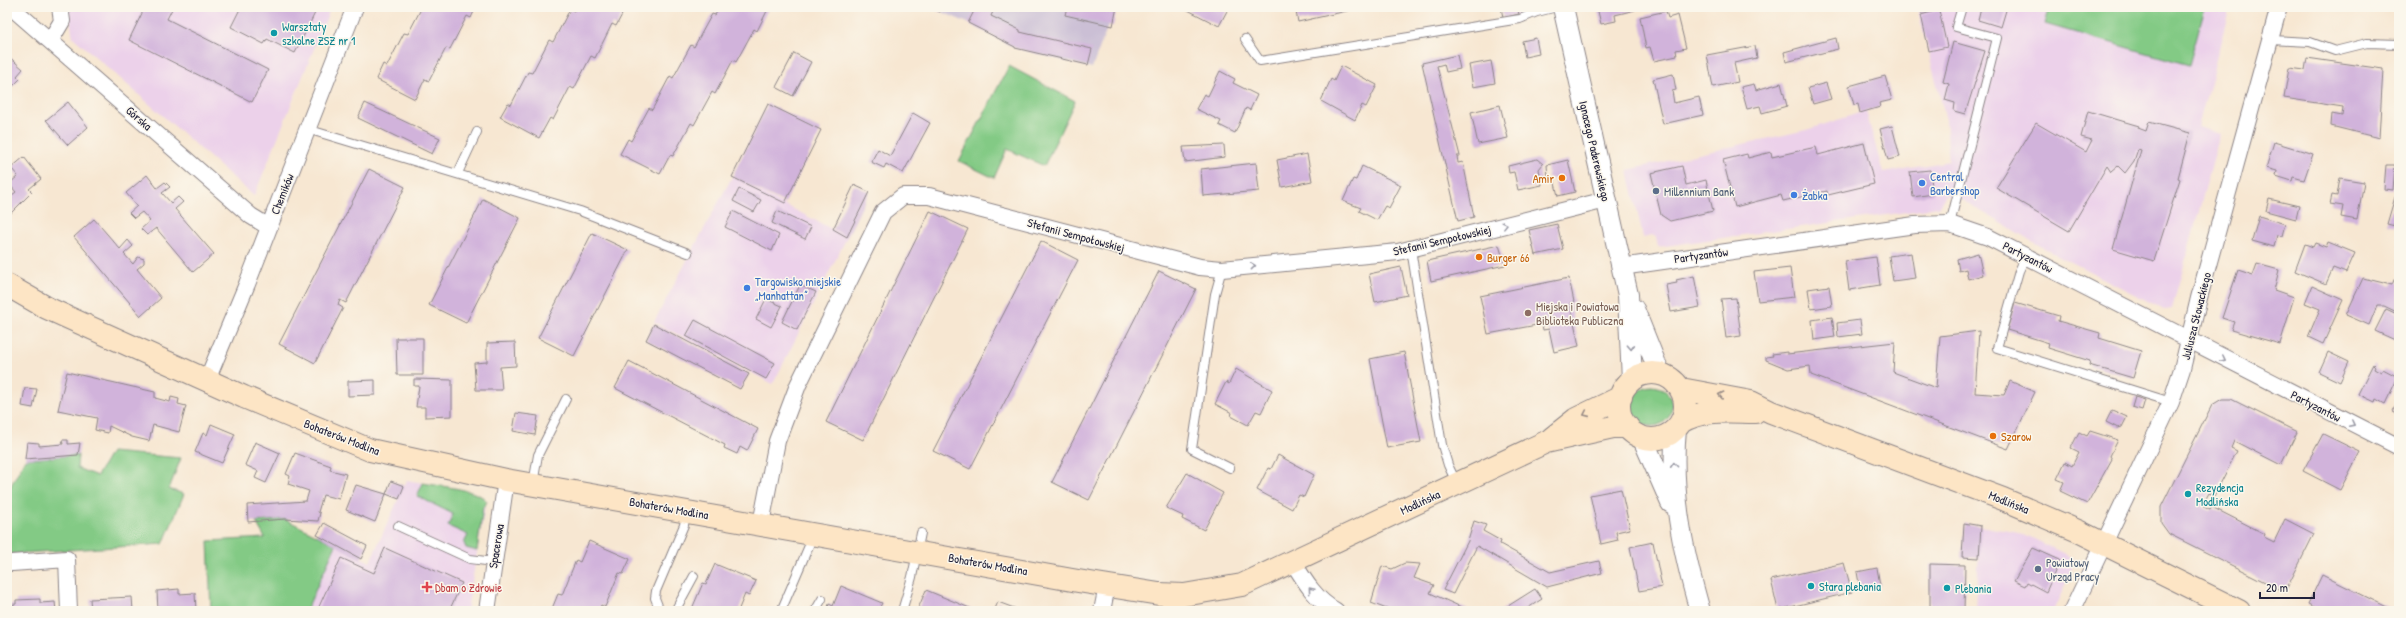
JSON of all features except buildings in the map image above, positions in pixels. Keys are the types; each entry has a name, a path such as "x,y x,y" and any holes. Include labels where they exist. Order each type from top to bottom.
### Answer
{"main road":[{"name":"Bohaterów Modlina","path":"7,285 47,308 206,380 370,450 506,480 814,534 919,542 1107,586 1159,594 1184,595 1242,585 1293,562"},
{"path":"1643,374 1660,374 1668,377 1681,389 1685,406 1678,426 1660,438 1635,432 1620,413 1626,389 1643,374"},
{"name":"Modlińska","path":"1293,562 1546,442 1576,419 1626,389"},
{"name":"Modlińska","path":"1681,389 1751,402 1771,412 2002,499 2104,544 2239,611"},
{"name":"Modlińska","path":"1678,426 1692,416 1714,411 1771,412"},
{"name":"Modlińska","path":"1546,442 1612,427 1635,432"}],"street":[{"name":"Górska","path":"12,7 251,216 269,227"},
{"path":"50,41 62,21 60,7"},
{"name":"Chemików","path":"206,380 247,284 355,7"},
{"name":"Ignacego Paderewskiego","path":"1563,7 1628,294 1660,374"},
{"name":"Juliusza Słowackiego","path":"2072,611 2171,402 2189,341 2279,7"},
{"name":"Stefanii Sempołowskiej","path":"760,524 777,441 798,385 883,212 903,196 929,196 1200,267 1222,269 1398,252 1606,200"},
{"name":"Partyzantów","path":"1621,267 1915,225 1950,224 1988,237 2399,447"},
{"name":"Ignacego Paderewskiego","path":"1626,389 1628,294"},
{"path":"1678,426 1673,456 1678,518 1700,611"},
{"path":"1635,432 1678,518"},
{"name":"Spacerowa","path":"487,611 506,480"},
{"path":"12,563 67,559 69,611"},
{"path":"1293,562 1309,588 1328,606 1336,611"},
{"path":"1102,611 1107,586"},
{"path":"1693,586 1696,611"}],"lane":[{"path":"1245,39 1260,61 1520,19 1536,9 1557,7"},
{"path":"1950,224 1997,38 1956,27 1962,7"},
{"path":"2271,40 2310,42 2335,51 2367,43 2399,44"},
{"path":"307,129 458,173 580,211 688,253"},
{"path":"458,173 477,132"},
{"path":"1411,249 1442,445 1457,484"},
{"path":"2026,256 2019,271 1997,348 2171,402"},
{"path":"1222,269 1215,294 1192,449 1230,468"},
{"path":"533,485 538,454 566,399"},
{"path":"660,611 655,598 656,591 684,525 686,511"},
{"path":"398,526 470,559 494,562"},
{"path":"780,611 814,534"},
{"path":"902,611 912,577 919,542"},
{"path":"675,611 694,576"},
{"path":"815,611 822,599"}],"shaded area":[{"path":"68,7 331,7 254,196 73,37"},
{"path":"930,7 1115,7 1092,68 1015,48 968,23"},
{"path":"1917,7 2230,7 2198,127 2220,134 2172,309 2165,310 2044,248 1962,200 1946,195 1938,207 1658,247 1656,237 1652,235 1643,237 1628,170 1806,130 1866,111 1883,173 1949,161 1946,120"},
{"name":"Targowisko miejskie „Manhattan”","path":"732,177 847,237 773,384 654,322"},
{"path":"407,480 469,492 481,496 486,500 467,611 306,611 336,545 370,562"},
{"path":"1980,526 2024,534 2077,560 2053,611 1976,611"}],"green space":[{"path":"2050,7 2205,7 2189,65 2045,24"},
{"path":"1009,66 1075,101 1044,166 1007,149 994,178 959,161"},
{"path":"1648,386 1656,386 1663,389 1669,395 1672,406 1669,417 1663,423 1656,426 1648,426 1641,423 1635,417 1632,410 1632,402 1635,395 1641,389"},
{"path":"111,452 181,458 169,489 184,494 163,544 7,554 7,493 25,459 78,455 77,468 97,476"},
{"path":"423,483 468,491 483,498 487,502 483,507 477,551 466,548 464,543 468,535 448,526 453,514 417,496"},
{"path":"285,519 336,545 306,611 211,611 208,541 265,538 256,522"}],"place":[{"name":"Warsztaty szkolne ZSZ nr 1","path":"274,33"},
{"name":"Amir","path":"1562,178"},
{"name":"Central Barbershop","path":"1922,183"},
{"name":"Millennium Bank","path":"1656,191"},
{"name":"Żabka","path":"1794,195"},
{"name":"Burger 66","path":"1479,257"},
{"name":"Targowisko miejskie „Manhattan”","path":"747,288"},
{"name":"Miejska i Powiatowa Biblioteka Publiczna","path":"1528,313"},
{"name":"Szarow","path":"1993,436"},
{"name":"Rezydencja Modlińska","path":"2188,494"},
{"name":"Powiatowy Urząd Pracy","path":"2038,569"},
{"name":"Stara plebania","path":"1811,586"},
{"name":"Dbam o Zdrowie","path":"427,587"},
{"name":"Plebania","path":"1947,588"}]}
